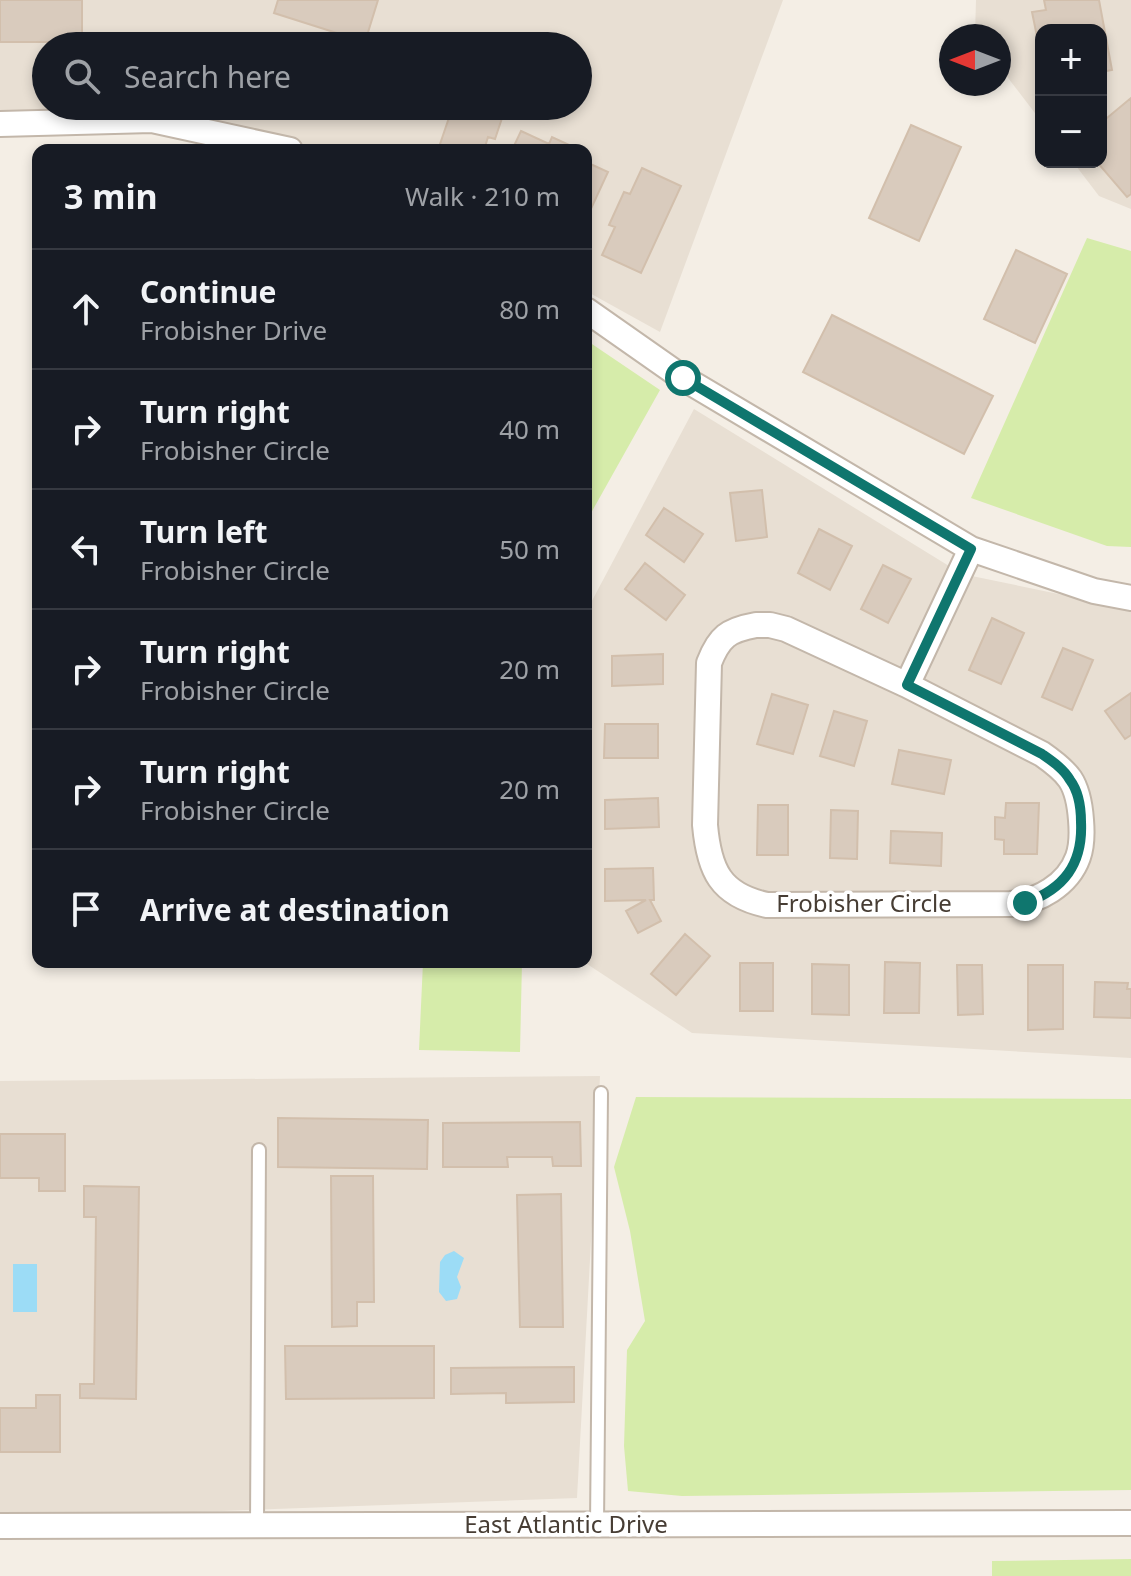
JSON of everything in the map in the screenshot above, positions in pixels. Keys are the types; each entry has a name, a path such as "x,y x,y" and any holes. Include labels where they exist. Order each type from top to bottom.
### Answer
{"street":[{"path":"0,124 152,120 262,144"},
{"path":"592,314 683,378 971,549 1094,591 1131,598"},
{"path":"907,685 971,549"},
{"name":"Frobisher Circle","path":"770,625 786,629 907,685 1042,754 1070,778 1078,795 1082,837 1078,858 1067,875 1038,898 1010,904 767,905 750,901 727,886 715,871 708,851 705,825 709,663 721,639 744,627 770,625"},
{"name":"East Atlantic Drive","path":"0,1526 1131,1523"}],"lane":[{"path":"597,1526 601,1093"},
{"path":"257,1525 259,1150"}],"shaded area":[{"path":"0,0 783,0 660,332 592,294 592,144 262,144 152,120 0,124"},
{"path":"976,0 1131,0 1131,209 1099,196 1078,168 1107,168 1107,24 1035,24 1035,113 1011,82 1011,24 975,24"},
{"path":"694,409 962,574 1131,609 1131,1058 692,1033 592,967 592,601"},
{"path":"600,1076 577,1498 0,1519 0,1081"}],"green space":[{"path":"1087,238 1131,251 1131,547 1107,546 971,498"},
{"path":"592,344 660,390 592,511"},
{"path":"423,968 522,968 520,1052 419,1050"},
{"path":"636,1097 1131,1099 1131,1490 682,1496 628,1491 624,1446 627,1350 645,1321 630,1231 614,1167"},
{"path":"1131,1559 1131,1576 992,1576 992,1561"}],"water":[{"path":"454,1251 464,1258 457,1277 461,1287 457,1299 446,1301 439,1292 440,1262 445,1255"},
{"path":"13,1264 37,1264 37,1312 13,1312"}],"building":[{"path":"0,0 82,0 82,32 32,32 32,42 0,42"},
{"path":"278,0 378,0 368,32 334,32 274,13"},
{"path":"1044,0 1099,0 1103,24 1035,24 1035,27 1032,12 1046,10"},
{"path":"1107,43 1112,70 1107,71"},
{"path":"1131,98 1131,194 1127,197 1102,168 1107,168 1107,118"},
{"path":"448,120 501,120 495,139 488,137 486,144 440,144"},
{"path":"911,125 961,147 919,241 869,218"},
{"path":"521,131 549,144 515,144"},
{"path":"552,137 567,144 549,144"},
{"path":"592,165 608,172 592,207"},
{"path":"642,168 681,186 641,273 602,255 615,227 609,225 624,192 630,194"},
{"path":"1016,250 1067,274 1035,343 984,319"},
{"path":"832,315 993,396 964,454 803,372"},
{"path":"762,490 767,537 736,541 730,493"},
{"path":"664,508 703,534 684,562 646,535"},
{"path":"819,529 852,546 830,590 798,573"},
{"path":"645,563 685,595 666,620 625,589"},
{"path":"883,565 911,579 888,623 861,609"},
{"path":"992,618 1024,633 1001,684 969,670"},
{"path":"1063,648 1093,660 1072,710 1042,697"},
{"path":"663,654 663,684 612,686 612,656"},
{"path":"1131,693 1131,735 1125,739 1105,711"},
{"path":"772,694 808,705 793,754 757,744"},
{"path":"834,711 867,721 854,766 820,756"},
{"path":"605,724 658,724 658,758 604,758"},
{"path":"899,750 951,760 944,794 892,784"},
{"path":"658,798 659,827 605,829 605,800"},
{"path":"1006,803 1039,803 1037,854 1004,854 1004,840 995,839 995,817 1005,818"},
{"path":"758,805 788,805 788,855 757,855"},
{"path":"831,810 858,811 857,859 830,858"},
{"path":"891,831 942,833 941,866 890,863"},
{"path":"653,868 654,900 650,900 661,921 638,933 626,911 646,900 605,901 605,869"},
{"path":"685,934 710,956 676,995 651,974"},
{"path":"885,962 920,963 919,1013 884,1013"},
{"path":"740,963 773,963 773,1011 740,1011"},
{"path":"812,964 849,965 849,1015 812,1014"},
{"path":"957,965 982,965 983,1014 958,1015"},
{"path":"1028,965 1063,965 1063,1029 1028,1030"},
{"path":"1095,982 1128,983 1127,989 1131,989 1131,1018 1094,1017"},
{"path":"278,1118 428,1120 427,1169 278,1167"},
{"path":"580,1122 581,1166 553,1166 552,1157 507,1157 508,1167 443,1167 443,1123"},
{"path":"0,1134 65,1134 65,1191 39,1191 39,1178 0,1178"},
{"path":"331,1176 373,1176 374,1302 357,1302 357,1326 332,1327"},
{"path":"84,1186 139,1187 136,1399 80,1398 80,1384 94,1384 96,1217 84,1217"},
{"path":"561,1194 563,1327 520,1327 517,1195"},
{"path":"285,1346 434,1346 434,1398 286,1399"},
{"path":"574,1367 574,1402 506,1403 506,1393 451,1394 451,1368"},
{"path":"36,1395 60,1395 60,1452 0,1452 0,1408 36,1408"}],"route":[{"path":"683,378 971,549 907,685 1042,754 1070,778 1078,795 1081,816 1082,837 1078,858 1054,888 1025,903"}]}
